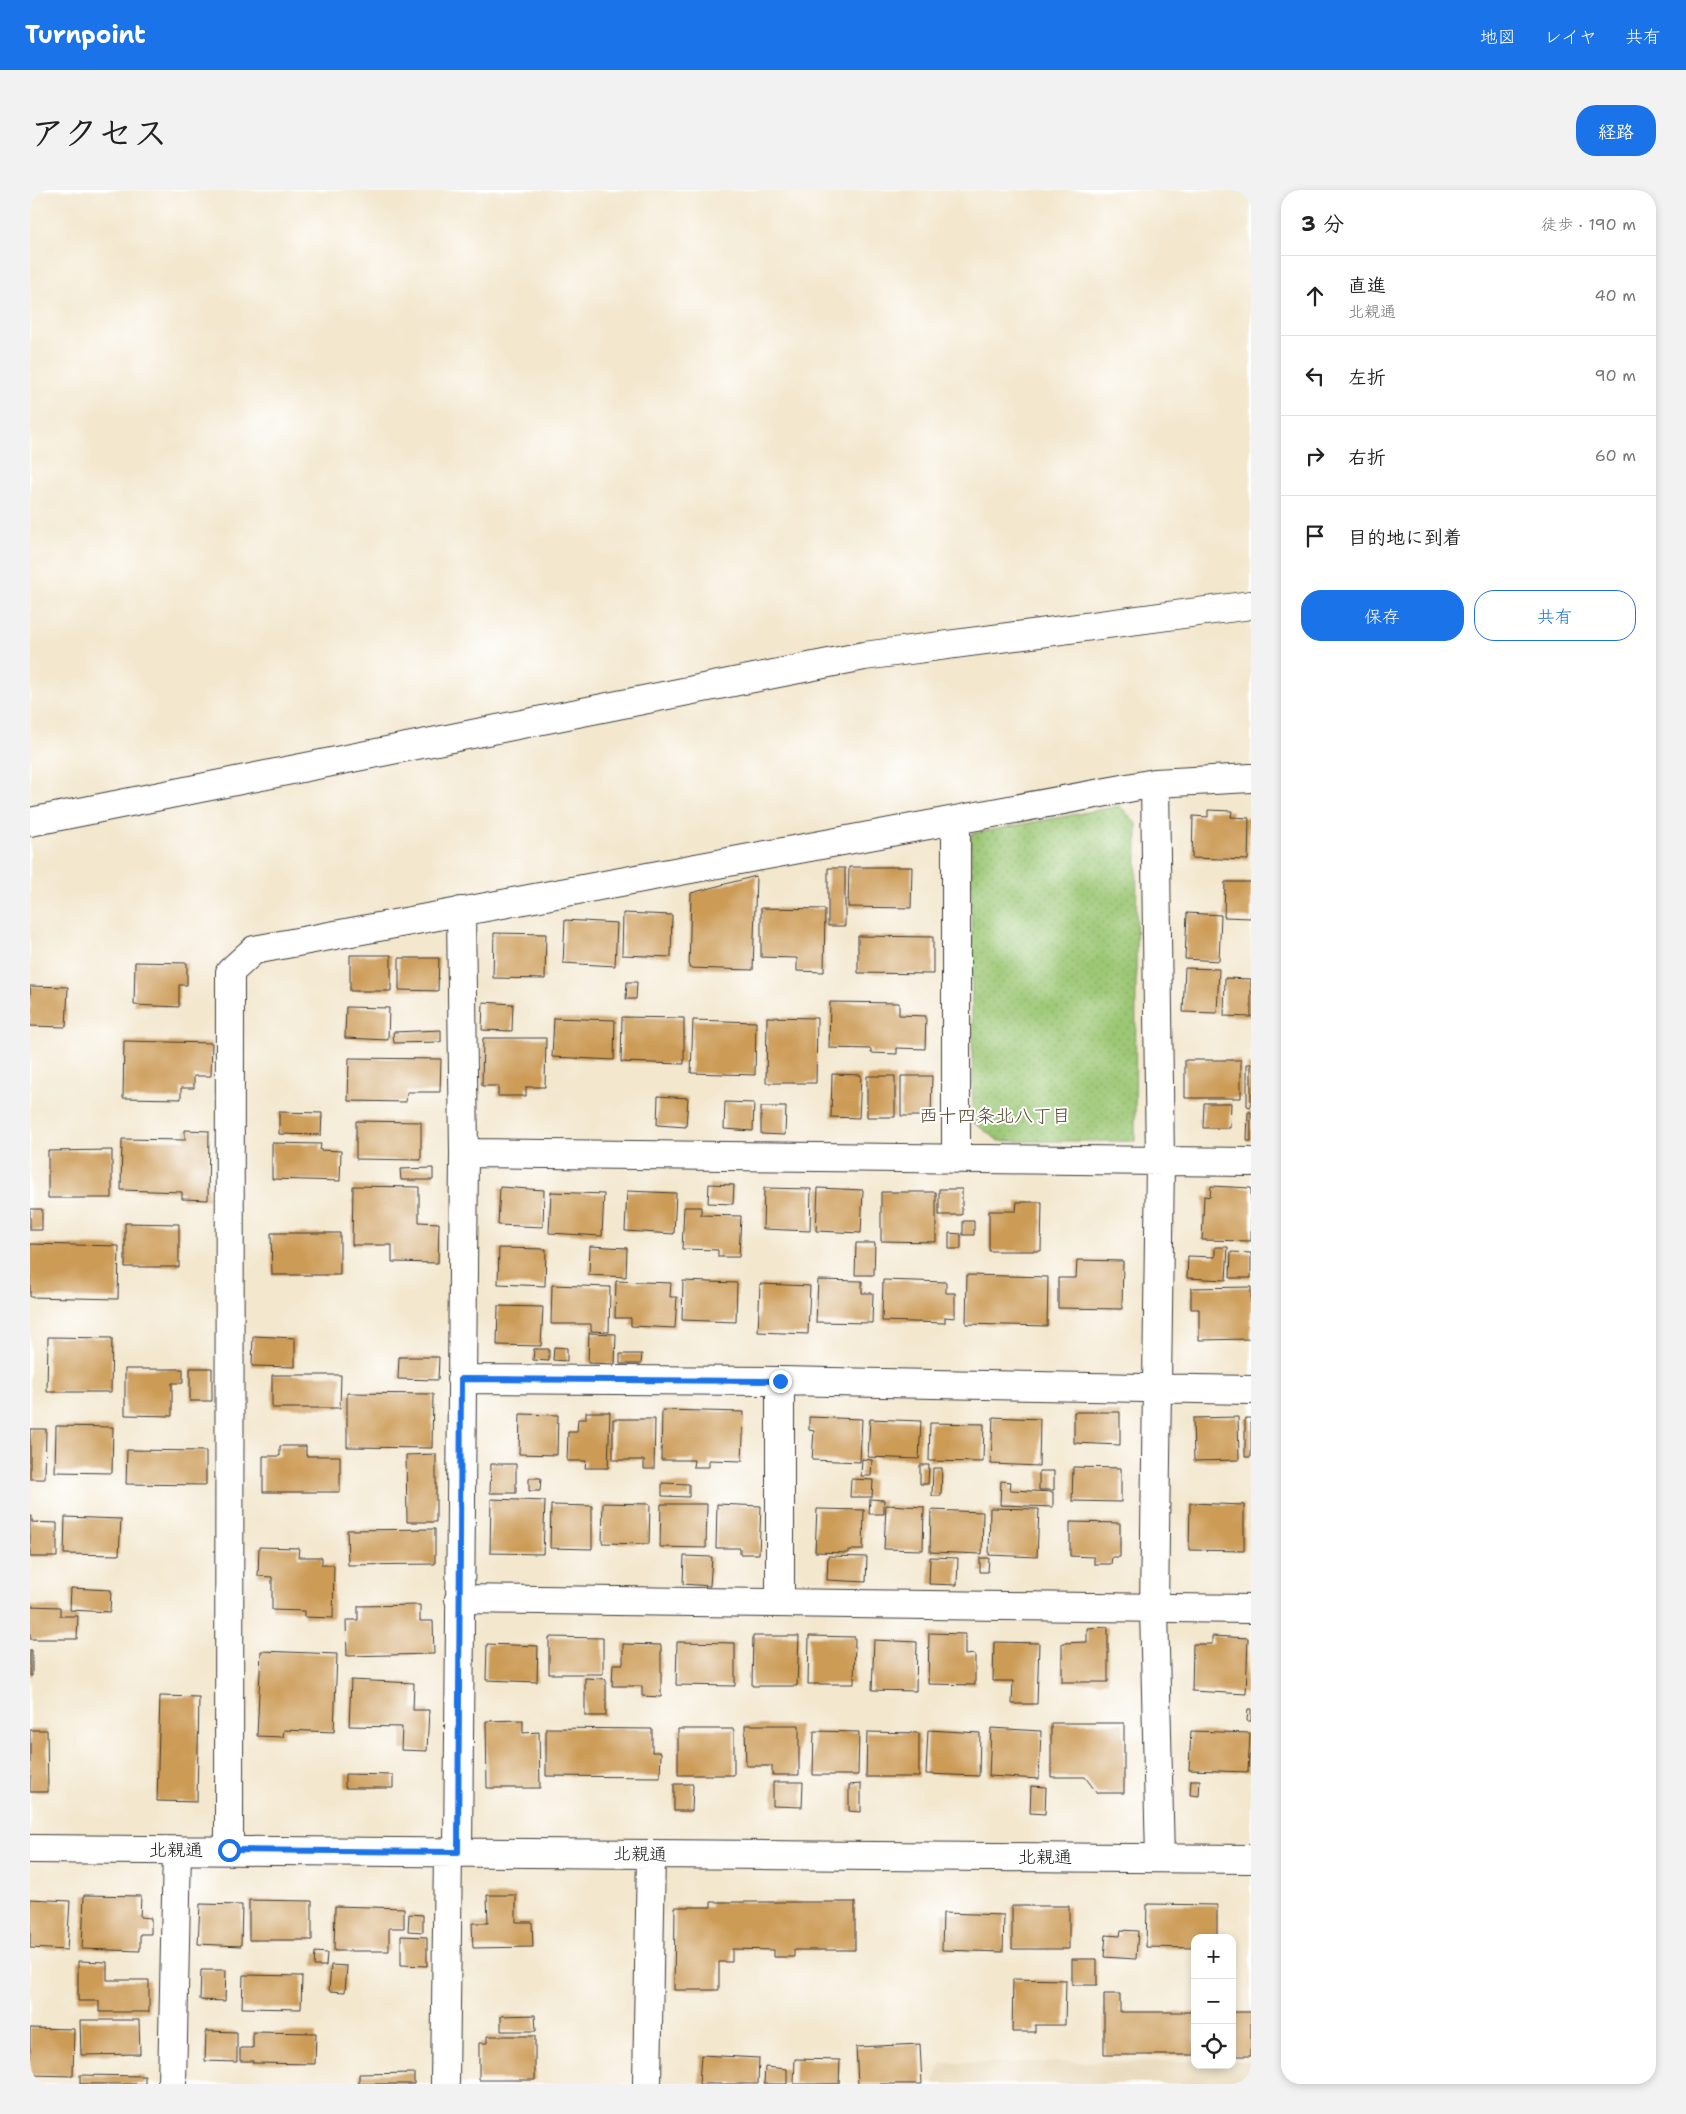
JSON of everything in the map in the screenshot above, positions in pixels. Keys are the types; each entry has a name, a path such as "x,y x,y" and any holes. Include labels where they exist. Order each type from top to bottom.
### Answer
{"street":[{"path":"30,822 864,656 1251,605"},
{"path":"229,1850 230,972 254,950 1155,783 1251,778"},
{"path":"1155,783 1160,1162 1154,1609 1160,1858"},
{"path":"956,820 956,1158"},
{"path":"445,2084 459,1599 464,1153 461,911"},
{"path":"464,1153 1251,1162"},
{"path":"461,1379 780,1381 1251,1390"},
{"path":"780,1381 780,1603"},
{"path":"459,1599 1251,1609"},
{"name":"北親通","path":"30,1849 1251,1859"},
{"path":"172,2084 177,1850"},
{"path":"647,2084 651,1854"}],"shaded area":[{"path":"1191,2061 1191,2069 1236,2069 1236,2061 1251,2061 1251,2084 933,2084 941,2063"}],"green space":[{"path":"1120,806 1137,824 1135,1141 999,1141 973,1122 971,834"}],"building":[{"path":"1208,810 1232,811 1231,817 1249,818 1248,860 1192,858 1193,816 1208,817"},
{"path":"849,867 912,867 911,908 848,907"},
{"path":"828,868 845,868 845,926 828,926"},
{"path":"756,876 753,970 689,968 691,893"},
{"path":"1225,882 1251,882 1251,918 1224,917"},
{"path":"761,908 825,909 824,972 797,971 797,958 761,957"},
{"path":"623,913 672,915 671,957 622,955"},
{"path":"1187,913 1221,915 1219,961 1185,959"},
{"path":"565,920 617,923 615,966 563,963"},
{"path":"494,933 546,934 545,979 493,978"},
{"path":"858,936 933,937 933,974 858,973"},
{"path":"350,955 391,955 391,991 350,991"},
{"path":"399,958 439,958 438,991 399,990"},
{"path":"135,962 187,963 187,985 179,985 179,1007 134,1005"},
{"path":"1185,968 1219,969 1217,1013 1183,1012"},
{"path":"1225,978 1251,979 1251,1017 1224,1016"},
{"path":"627,982 637,982 636,999 626,999"},
{"path":"30,986 68,987 66,1027 30,1026"},
{"path":"483,1002 513,1004 512,1031 482,1030"},
{"path":"830,1002 899,1003 899,1015 926,1016 925,1049 897,1048 897,1054 871,1053 871,1049 829,1048"},
{"path":"346,1007 389,1008 388,1040 345,1038"},
{"path":"622,1017 684,1018 684,1064 621,1062"},
{"path":"767,1017 817,1018 816,1083 766,1083"},
{"path":"554,1018 615,1020 614,1060 552,1057"},
{"path":"693,1020 756,1022 755,1075 691,1073"},
{"path":"441,1030 441,1042 394,1043 393,1032"},
{"path":"483,1038 546,1038 545,1087 526,1087 526,1096 498,1096 498,1086 482,1086"},
{"path":"124,1041 212,1043 211,1076 194,1076 194,1088 181,1088 181,1099 123,1098"},
{"path":"349,1058 441,1059 440,1092 407,1092 406,1102 348,1101"},
{"path":"1185,1060 1241,1060 1241,1098 1185,1098"},
{"path":"1247,1064 1251,1064 1251,1107 1247,1106"},
{"path":"832,1074 861,1075 859,1118 831,1117"},
{"path":"867,1076 895,1076 895,1117 867,1117"},
{"path":"901,1076 932,1076 931,1116 901,1116"},
{"path":"658,1096 688,1098 686,1127 657,1125"},
{"path":"725,1102 754,1103 753,1131 724,1129"},
{"path":"1204,1103 1231,1103 1230,1128 1203,1128"},
{"path":"761,1107 786,1107 785,1135 761,1134"},
{"path":"279,1112 322,1113 321,1135 279,1134"},
{"path":"1248,1112 1251,1112 1251,1141 1247,1141"},
{"path":"356,1121 421,1122 421,1160 356,1159"},
{"path":"185,1130 209,1131 208,1200 182,1199 182,1192 121,1190 122,1139 185,1140"},
{"path":"272,1143 321,1144 320,1150 341,1151 340,1181 272,1179"},
{"path":"112,1150 112,1198 48,1198 48,1151"},
{"path":"433,1168 433,1180 401,1180 400,1169"},
{"path":"709,1184 734,1185 733,1204 708,1203"},
{"path":"353,1186 419,1187 419,1222 439,1223 438,1263 392,1262 392,1245 352,1245"},
{"path":"1211,1186 1251,1188 1251,1241 1202,1240 1204,1196 1210,1197"},
{"path":"500,1187 544,1190 543,1227 498,1225"},
{"path":"764,1188 811,1189 810,1231 763,1229"},
{"path":"818,1188 863,1190 861,1233 816,1231"},
{"path":"939,1189 962,1189 962,1215 939,1215"},
{"path":"627,1191 676,1193 674,1234 625,1231"},
{"path":"551,1192 604,1194 602,1236 549,1233"},
{"path":"881,1192 936,1192 936,1242 881,1241"},
{"path":"1017,1202 1042,1202 1041,1251 989,1251 989,1211 1016,1211"},
{"path":"684,1207 701,1207 701,1215 741,1216 739,1257 718,1257 718,1250 682,1249"},
{"path":"30,1209 42,1209 42,1230 30,1230"},
{"path":"963,1221 974,1221 974,1235 963,1235"},
{"path":"125,1223 179,1224 179,1267 125,1267"},
{"path":"271,1233 340,1233 340,1275 272,1275"},
{"path":"949,1233 961,1234 961,1249 949,1249"},
{"path":"856,1243 875,1243 874,1275 855,1275"},
{"path":"30,1244 119,1246 118,1299 30,1297"},
{"path":"590,1246 627,1248 626,1277 589,1275"},
{"path":"1215,1247 1228,1247 1226,1280 1187,1278 1188,1256 1215,1257"},
{"path":"499,1248 546,1249 545,1286 498,1284"},
{"path":"1231,1252 1251,1253 1251,1278 1230,1278"},
{"path":"1077,1260 1123,1261 1122,1309 1058,1308 1058,1278 1076,1278"},
{"path":"967,1275 1048,1277 1047,1326 966,1324"},
{"path":"818,1280 862,1281 862,1293 873,1293 872,1323 816,1322"},
{"path":"883,1280 946,1282 946,1293 955,1293 955,1318 945,1317 945,1323 882,1321"},
{"path":"616,1281 671,1283 670,1297 677,1297 675,1328 631,1326 631,1318 615,1318"},
{"path":"683,1281 737,1283 736,1322 682,1320"},
{"path":"760,1284 810,1286 808,1334 758,1332"},
{"path":"552,1285 610,1287 609,1332 591,1331 591,1324 551,1324"},
{"path":"1251,1287 1251,1339 1199,1340 1199,1309 1191,1309 1191,1288"},
{"path":"498,1306 543,1307 541,1346 497,1345"},
{"path":"589,1333 616,1334 615,1364 588,1363"},
{"path":"253,1336 295,1338 295,1367 252,1366"},
{"path":"48,1337 112,1338 111,1392 47,1392"},
{"path":"554,1347 567,1348 567,1361 553,1360"},
{"path":"534,1349 549,1349 549,1361 533,1360"},
{"path":"620,1354 642,1354 641,1364 620,1364"},
{"path":"399,1357 439,1357 438,1380 398,1379"},
{"path":"190,1368 212,1368 212,1401 190,1401"},
{"path":"125,1369 183,1369 183,1383 172,1383 172,1416 125,1415"},
{"path":"272,1375 341,1375 340,1408 272,1408"},
{"path":"347,1393 433,1394 432,1448 347,1447"},
{"path":"662,1410 744,1412 742,1461 709,1460 709,1467 693,1467 694,1460 661,1460"},
{"path":"586,1412 610,1412 608,1468 585,1468 586,1461 567,1461 568,1432 577,1432 578,1419 586,1419"},
{"path":"1074,1412 1120,1412 1120,1445 1074,1443"},
{"path":"520,1414 558,1415 557,1455 519,1454"},
{"path":"809,1417 862,1419 860,1462 812,1460 814,1431 809,1430"},
{"path":"993,1417 1040,1419 1039,1466 991,1464"},
{"path":"1238,1417 1239,1460 1194,1461 1193,1418"},
{"path":"1245,1418 1251,1418 1251,1457 1245,1457"},
{"path":"613,1419 655,1419 654,1469 644,1469 644,1460 613,1460"},
{"path":"870,1419 921,1421 919,1459 868,1457"},
{"path":"930,1423 984,1424 983,1462 929,1461"},
{"path":"56,1426 113,1427 112,1473 55,1472"},
{"path":"30,1429 46,1429 45,1479 30,1479"},
{"path":"280,1446 306,1446 306,1456 340,1456 340,1492 263,1492 263,1456 280,1456"},
{"path":"127,1450 206,1451 206,1485 126,1484"},
{"path":"436,1454 436,1522 407,1522 406,1455"},
{"path":"862,1459 872,1460 871,1476 861,1476"},
{"path":"491,1464 516,1464 516,1493 490,1493"},
{"path":"920,1465 929,1465 928,1484 920,1484"},
{"path":"1073,1467 1121,1468 1121,1502 1072,1501"},
{"path":"933,1468 942,1468 941,1496 932,1496"},
{"path":"1039,1471 1054,1471 1054,1490 1039,1490"},
{"path":"529,1478 541,1478 540,1491 529,1491"},
{"path":"851,1479 873,1480 872,1497 850,1497"},
{"path":"1001,1481 1011,1482 1010,1490 1053,1492 1053,1507 1000,1505"},
{"path":"662,1483 689,1484 689,1497 662,1496"},
{"path":"491,1499 545,1501 543,1554 490,1553"},
{"path":"870,1499 884,1500 884,1514 869,1514"},
{"path":"603,1503 650,1504 649,1544 602,1543"},
{"path":"1190,1503 1244,1505 1244,1551 1189,1550"},
{"path":"661,1504 707,1504 706,1548 660,1547"},
{"path":"717,1504 761,1506 759,1554 740,1554 740,1548 716,1548"},
{"path":"551,1505 592,1506 592,1549 550,1548"},
{"path":"886,1505 924,1507 923,1550 884,1549"},
{"path":"990,1508 1039,1509 1037,1557 989,1555"},
{"path":"817,1509 864,1510 863,1550 848,1550 848,1553 815,1552"},
{"path":"931,1510 983,1512 982,1554 930,1552"},
{"path":"30,1516 32,1516 32,1522 57,1523 57,1557 30,1557"},
{"path":"65,1517 121,1519 119,1555 64,1554"},
{"path":"1070,1522 1120,1523 1120,1557 1112,1557 1111,1564 1094,1564 1094,1557 1070,1556"},
{"path":"435,1529 435,1564 348,1565 347,1530"},
{"path":"259,1547 299,1548 298,1557 322,1557 322,1565 334,1565 333,1618 304,1617 304,1611 272,1610 272,1577 258,1576"},
{"path":"684,1556 712,1557 710,1586 683,1584"},
{"path":"828,1556 867,1557 866,1582 827,1580"},
{"path":"930,1557 958,1558 957,1585 929,1584"},
{"path":"980,1558 989,1558 988,1572 980,1572"},
{"path":"71,1588 111,1590 110,1612 70,1610"},
{"path":"420,1605 420,1621 433,1621 434,1654 347,1656 346,1620 358,1620 358,1606"},
{"path":"30,1606 60,1607 60,1616 78,1616 77,1639 30,1639"},
{"path":"1108,1627 1108,1682 1062,1682 1062,1643 1087,1642 1087,1628"},
{"path":"929,1633 965,1634 965,1655 975,1654 975,1685 928,1684"},
{"path":"753,1636 799,1636 797,1686 752,1686"},
{"path":"809,1636 855,1637 854,1684 808,1684"},
{"path":"1212,1636 1248,1638 1246,1694 1192,1691 1193,1644 1212,1644"},
{"path":"549,1637 603,1638 603,1674 549,1674"},
{"path":"874,1640 917,1642 916,1691 872,1690"},
{"path":"677,1642 735,1643 735,1686 676,1685"},
{"path":"994,1642 1039,1643 1037,1704 1012,1704 1013,1681 993,1681"},
{"path":"487,1644 538,1646 537,1682 486,1680"},
{"path":"623,1644 661,1645 661,1697 642,1696 642,1686 612,1686 613,1664 623,1664"},
{"path":"30,1650 32,1650 32,1676 30,1676"},
{"path":"261,1651 337,1654 334,1732 284,1730 283,1737 257,1736"},
{"path":"585,1678 606,1679 606,1716 585,1716"},
{"path":"351,1680 414,1683 413,1710 429,1710 427,1751 401,1750 402,1727 349,1726"},
{"path":"160,1696 199,1697 197,1802 157,1801"},
{"path":"1248,1709 1251,1709 1251,1721 1247,1721"},
{"path":"523,1720 523,1733 539,1732 540,1788 487,1788 486,1721"},
{"path":"1051,1723 1124,1723 1124,1793 1097,1793 1085,1777 1051,1777"},
{"path":"745,1725 799,1725 799,1775 772,1775 772,1766 746,1766"},
{"path":"546,1728 652,1729 652,1752 661,1752 660,1777 546,1776"},
{"path":"991,1728 1041,1731 1039,1779 989,1776"},
{"path":"678,1729 734,1729 734,1775 678,1775"},
{"path":"30,1730 47,1730 48,1792 30,1792"},
{"path":"928,1730 980,1733 979,1776 926,1774"},
{"path":"814,1731 859,1732 858,1775 813,1775"},
{"path":"1191,1731 1250,1733 1248,1772 1189,1770"},
{"path":"867,1732 919,1733 919,1777 866,1777"},
{"path":"345,1774 393,1775 393,1788 345,1788"},
{"path":"1191,1780 1200,1780 1199,1796 1190,1795"},
{"path":"773,1782 803,1782 802,1807 773,1806"},
{"path":"674,1784 693,1784 692,1811 674,1811"},
{"path":"861,1784 861,1812 849,1811 849,1785"},
{"path":"1031,1786 1046,1787 1045,1814 1030,1813"},
{"path":"84,1895 141,1896 140,1917 151,1918 151,1934 140,1934 140,1951 82,1949"},
{"path":"487,1895 516,1895 516,1922 532,1922 533,1947 473,1948 472,1923 488,1923"},
{"path":"30,1899 70,1901 67,1950 30,1948"},
{"path":"249,1900 312,1901 312,1940 249,1940"},
{"path":"711,1902 855,1902 855,1950 794,1950 794,1957 774,1957 774,1950 732,1949 732,1962 719,1962 719,1990 674,1990 675,1907 711,1907"},
{"path":"200,1904 242,1905 241,1946 198,1944"},
{"path":"1147,1904 1217,1905 1217,1934 1191,1934 1191,1948 1146,1947"},
{"path":"335,1906 404,1908 404,1928 389,1928 389,1951 334,1951"},
{"path":"1012,1906 1069,1906 1069,1949 1012,1949"},
{"path":"943,1913 1004,1915 1003,1952 942,1950"},
{"path":"409,1914 423,1915 423,1932 408,1931"},
{"path":"1121,1930 1138,1931 1136,1959 1104,1957 1106,1935 1120,1936"},
{"path":"401,1936 427,1937 427,1966 401,1965"},
{"path":"315,1952 327,1953 326,1966 314,1966"},
{"path":"1072,1959 1097,1959 1097,1985 1072,1985"},
{"path":"78,1961 107,1962 107,1980 149,1980 149,2012 99,2012 99,2001 78,2001"},
{"path":"331,1965 347,1966 345,1992 329,1991"},
{"path":"201,1970 226,1970 225,2001 200,2000"},
{"path":"243,1975 302,1976 301,2009 242,2008"},
{"path":"1013,1979 1066,1980 1065,2025 1035,2025 1035,2032 1012,2032"},
{"path":"1104,1994 1120,1994 1120,2012 1191,2012 1191,2055 1104,2055"},
{"path":"1236,2012 1251,2012 1251,2056 1236,2056"},
{"path":"535,2015 536,2031 501,2031 501,2016"},
{"path":"80,2020 139,2020 140,2054 81,2055"},
{"path":"30,2028 74,2029 73,2076 30,2075"},
{"path":"206,2031 237,2032 237,2062 205,2061"},
{"path":"253,2032 316,2033 315,2064 240,2061 240,2048 253,2048"},
{"path":"487,2036 535,2036 535,2080 479,2080 479,2043 487,2043"},
{"path":"920,2044 922,2084 858,2084 856,2047"},
{"path":"701,2055 759,2058 758,2084 699,2084"},
{"path":"795,2059 840,2060 839,2084 794,2084"},
{"path":"765,2067 787,2069 787,2084 764,2084"},
{"path":"414,2073 414,2084 359,2084 359,2074"},
{"path":"80,2075 145,2076 145,2084 80,2084"}],"district":[{"name":"西十四条北八丁目","path":"995,1115"}],"route":[{"path":"229,1850 458,1852 461,1379 780,1381"}]}
